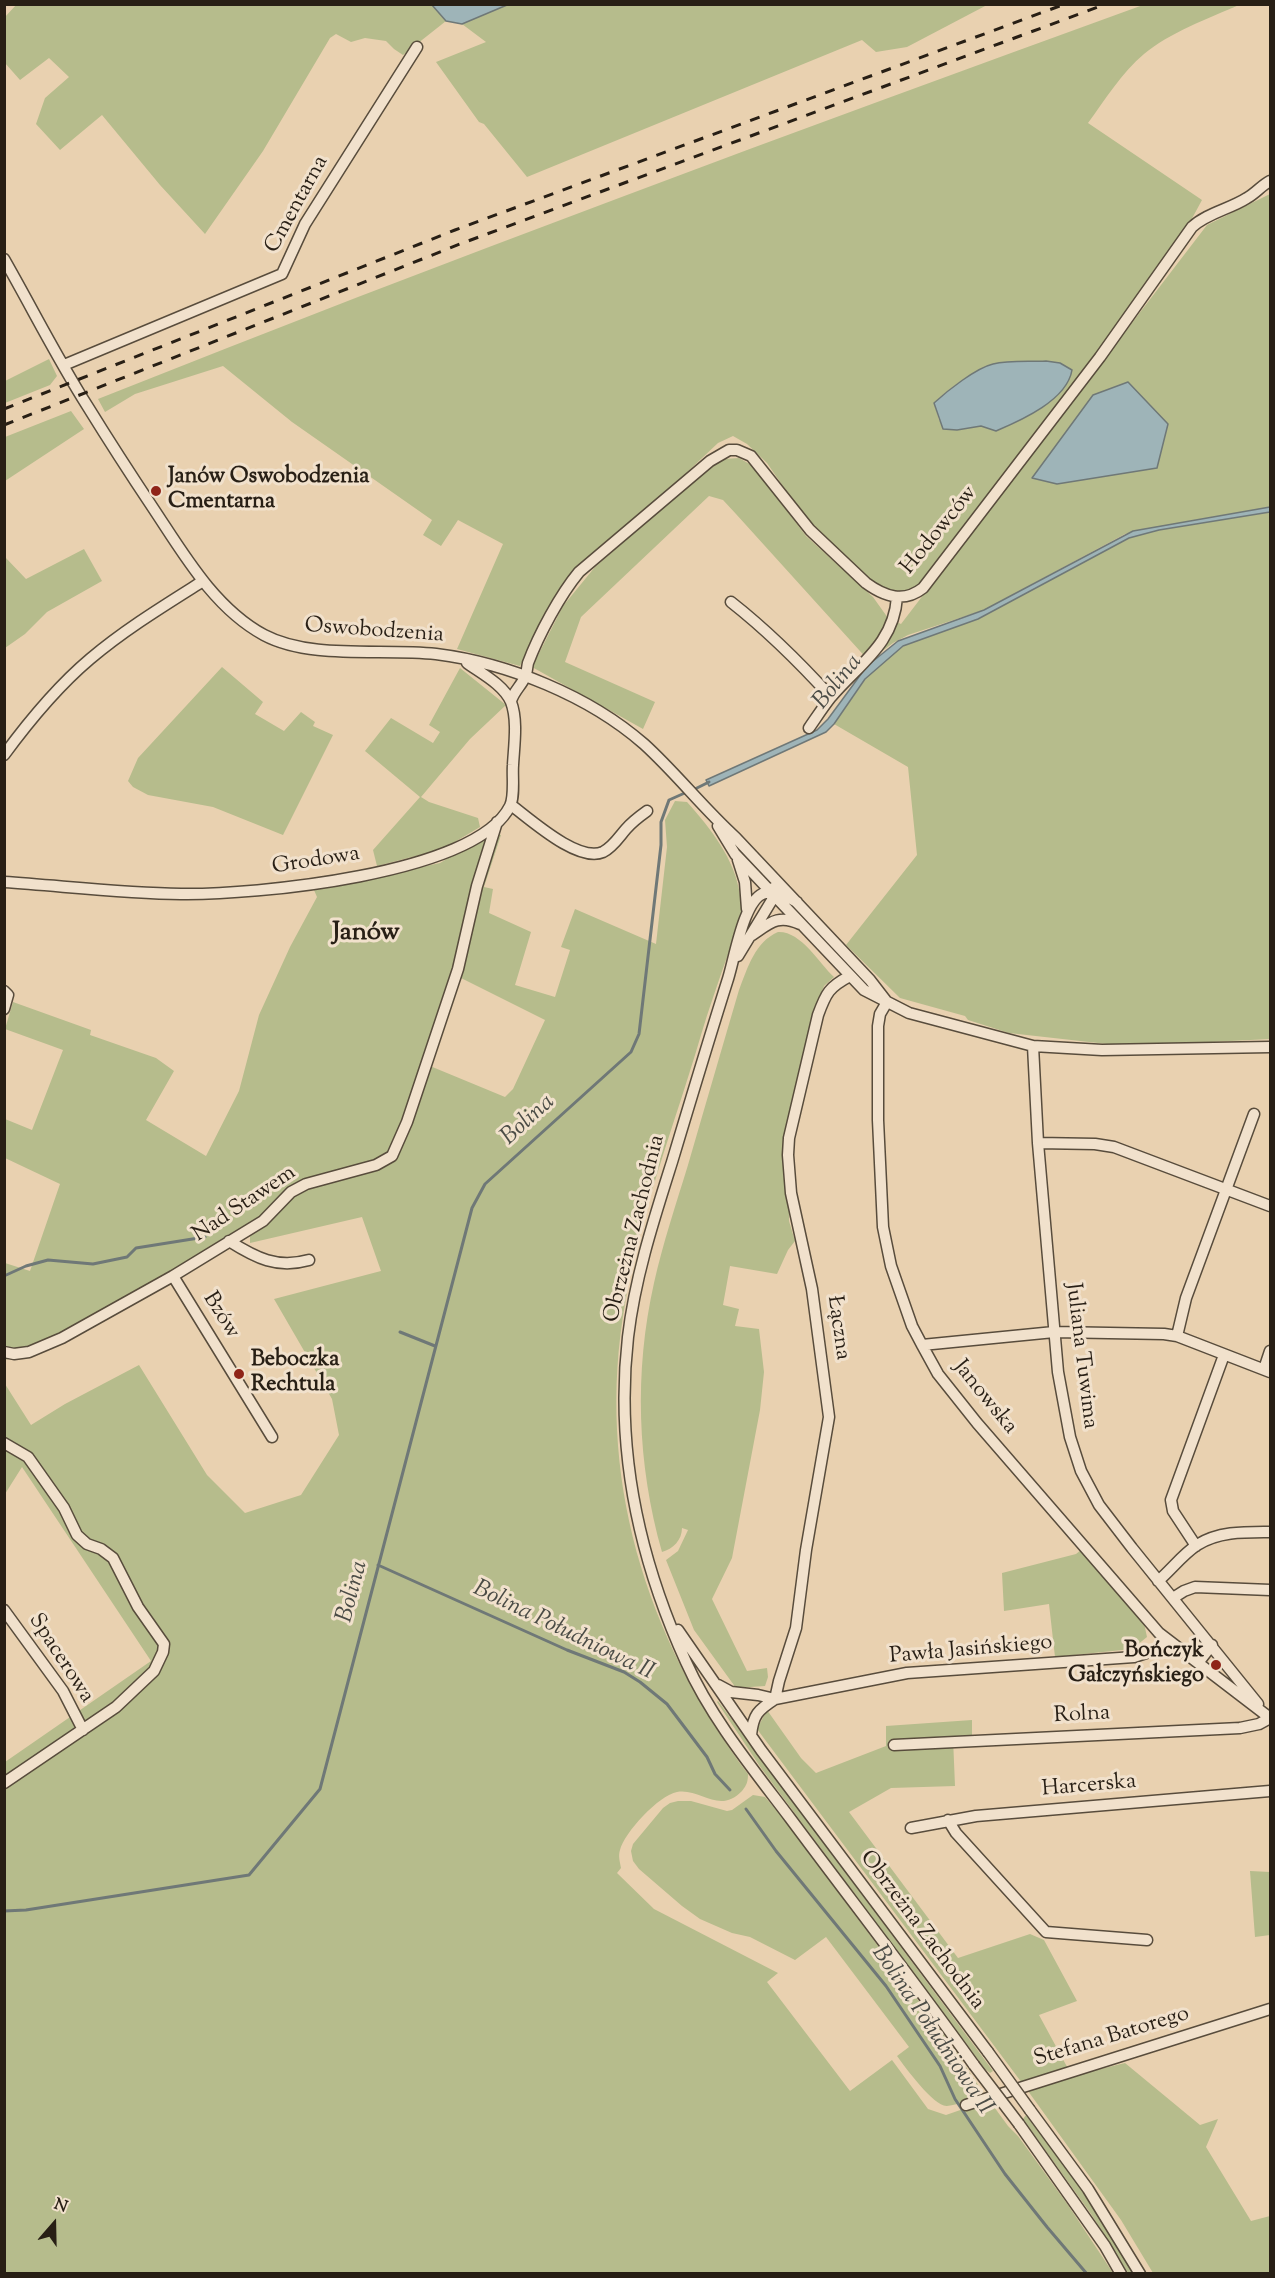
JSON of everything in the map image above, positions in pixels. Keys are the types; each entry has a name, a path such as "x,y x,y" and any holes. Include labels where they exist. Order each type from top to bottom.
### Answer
{"street":[{"name":"Cmentarna","path":"64,365 282,274 305,224 417,47"},
{"name":"Hodowców","path":"525,678 528,663 555,608 567,586 579,572 710,461 729,450 737,450 751,456 810,530 866,583 876,590 897,597 915,594 923,588 1100,357 1192,227 1201,219 1225,210 1249,197 1269,180"},
{"name":"Oswobodzenia","path":"4,259 87,406 203,581 224,604 262,634 289,645 314,649 405,651 462,659 508,672 581,701 620,724 646,747 711,816 735,854 864,990 909,1013 1033,1046 1102,1050 1270,1047"},
{"path":"4,755 58,690 88,661 111,642 203,581"},
{"path":"809,728 831,697 888,632 896,612 897,597"},
{"path":"731,602 756,622 831,697"},
{"path":"462,659 512,697"},
{"path":"500,688 502,677 505,672 508,672 514,718 511,805 567,845 593,854 603,852 614,844 626,828 647,811"},
{"path":"512,697 525,678"},
{"name":"Grodowa","path":"4,882 181,894 236,893 301,886 415,864 455,848 497,822 511,805"},
{"name":"Oswobodzenia","path":"711,816 735,837 797,902 870,980 887,1002"},
{"name":"Nad Stawem","path":"4,1352 14,1354 29,1352 62,1338 173,1276 263,1221 291,1192 306,1184 376,1165 392,1156 407,1122 458,969 477,886 497,822"},
{"name":"Oswobodzenia","path":"735,854 745,882 747,912"},
{"path":"747,912 755,898 765,893 773,894 774,886 770,874"},
{"name":"Oswobodzenia","path":"773,894 782,894 797,902"},
{"name":"Obrzeżna Zachodnia","path":"734,963 772,900 773,894"},
{"name":"Obrzeżna Zachodnia","path":"747,912 734,963 650,1235 633,1303 626,1358 624,1400 631,1486 646,1556 687,1664 729,1733 1019,2124 1105,2246 1121,2274"},
{"name":"Obrzeżna Zachodnia","path":"751,936 779,919 790,920 803,926"},
{"name":"Łączna","path":"775,1699 796,1628 811,1515 829,1417 812,1289 791,1193 788,1155 792,1125 818,1015 824,998 833,984 850,976"},
{"path":"4,991 8,995 4,1009"},
{"name":"Janowska","path":"887,1002 880,1014 878,1026 878,1120 883,1227 891,1266 912,1326 922,1345 938,1374 977,1423 1113,1581 1168,1641 1269,1717"},
{"name":"Juliana Tuwima","path":"1033,1046 1038,1143 1058,1372 1070,1437 1081,1471 1099,1505 1269,1717"},
{"path":"1177,1336 1186,1298 1254,1114"},
{"path":"1038,1143 1095,1144 1114,1147 1270,1206"},
{"path":"229,1241 250,1254 270,1262 292,1265 309,1260"},
{"name":"Bzów","path":"173,1276 272,1437"},
{"path":"922,1345 1054,1332 1164,1334 1177,1336 1267,1370 1270,1351"},
{"path":"1196,1546 1173,1511 1171,1500 1224,1354"},
{"path":"4,1443 28,1457 64,1508 77,1534 87,1544 101,1549 113,1558 138,1607 164,1644 163,1652 154,1671 116,1707 4,1783"},
{"path":"1158,1581 1196,1546 1226,1534 1270,1531"},
{"path":"1173,1598 1195,1587 1270,1590"},
{"name":"Spacerowa","path":"4,1610 63,1692 83,1730"},
{"name":"Obrzeżna Zachodnia","path":"667,1616 751,1735 1088,2189 1140,2274"},
{"name":"Pawła Jasińskiego","path":"715,1683 731,1692 775,1699 907,1673 1134,1657 1155,1650 1168,1641"},
{"path":"1198,1663 1212,1645"},
{"path":"751,1735 753,1721 761,1709 775,1699"},
{"name":"Rolna","path":"894,1745 1240,1728 1258,1724 1269,1717"},
{"name":"Harcerska","path":"911,1828 948,1820 1270,1791"},
{"path":"948,1820 956,1833 1047,1932 1147,1940"},
{"name":"Stefana Batorego","path":"966,2105 1270,2009"}],"green space":[{"path":"17,4 432,4 446,21 403,55 386,41 365,38 351,42 336,34 330,38 263,151 205,234 160,185 102,115 60,150 36,124 45,98 69,77 49,58 20,80 5,63 4,18"},
{"path":"507,5 987,5 907,47 876,52 862,40 527,177 484,124 479,122 436,62 486,42 462,24"},
{"path":"1143,5 1239,5 1154,46 1121,78 1088,123 1202,200 1189,224 1100,349 916,588 902,591 890,590 867,578 800,511 767,463 747,444 733,436 718,443 647,510 585,561 550,606 520,666 457,649 503,544 458,520 441,546 423,535 432,520 292,422 223,366 135,394 105,412 98,399 488,247","holes":["993,364 996,431 981,426 957,430 939,420 934,403 961,381"]},
{"path":"1270,194 1270,507 1125,534 984,610 908,635 869,661 723,500 709,496 581,617 565,662 655,702 643,729 532,667 563,606 595,567 714,464 724,459 739,458 753,466 806,536 873,597 888,618 901,624 1207,225"},
{"path":"49,359 57,376 50,385 5,403 5,381"},
{"path":"71,411 84,429 5,481 5,437"},
{"path":"1270,512 1270,1039 1172,1044 1107,1044 1009,1033 968,1020 965,1016 900,998 846,945 917,855 908,767 834,724 869,674 895,651 913,641 978,619 1129,538 1159,530"},
{"path":"84,549 102,581 47,612 25,634 5,648 5,557 26,579"},
{"path":"222,667 263,702 255,714 284,731 301,712 315,722 313,726 333,735 283,835 213,807 148,795 133,787 128,781 138,758"},
{"path":"460,668 506,705 470,739 421,797 429,802 478,818 480,827 443,849 377,866 373,850 420,797 365,751 391,718 433,743 440,732 429,725"},
{"path":"675,801 687,802 721,845 733,869 740,895 743,895 743,909 707,1015 640,1236 625,1304 617,1368 617,1430 624,1491 637,1551 656,1610 681,1666 712,1721 748,1776 742,1791 726,1801 686,1792 677,1792 661,1800 628,1834 620,1850 621,1868 617,1873 654,1909 778,1973 767,1982 850,2091 892,2060 928,2109 946,2115 989,2100 1068,2205 1113,2273 5,2273 5,1762 151,1661 22,1467 5,1494 5,1384 31,1425 65,1404 139,1365 207,1475 245,1513 301,1495 339,1435 332,1399 274,1299 381,1271 362,1217 250,1243 250,1223 229,1248 45,1351 5,1360 5,1263 30,1271 60,1184 5,1158 5,1119 32,1130 63,1050 5,1029 13,1002 91,1030 90,1035 156,1058 174,1071 146,1120 206,1156 239,1091 259,1015 290,947 317,897 314,890 440,863 491,832 501,835 484,887 493,889 489,913 531,932 515,985 555,997 570,950 561,947 575,909 656,944 667,847 665,820","holes":["459,977 545,1020 513,1089 505,1097 430,1066"]},
{"path":"778,932 786,933 802,942 834,977 824,986 817,1005 792,1110 789,1221 795,1241 788,1250 777,1274 730,1266 723,1305 739,1309 735,1326 759,1329 764,1372 760,1410 732,1558 712,1599 747,1671 767,1668 768,1677 765,1686 736,1688 694,1630 666,1560 678,1551 688,1530 682,1528 676,1543 670,1549 662,1552 647,1485 643,1452 641,1384 643,1350 654,1283 739,990 749,964 758,949 770,936"},
{"path":"1081,1550 1144,1623 1147,1637 1132,1649 1055,1657 1049,1604 1004,1611 1002,1573 1076,1554"},
{"path":"718,1701 993,2071 990,2073 985,2069 761,1768"},
{"path":"767,1710 801,1758 816,1773 886,1746 886,1726 972,1720 972,1739 953,1738 955,1786 891,1788 849,1812 958,1958 1030,1934 1044,1940 1077,2001 1039,2015 1072,2076 1125,2063 1200,2125 1218,2119 1206,2147 1251,2221 1270,2216 1270,2273 1153,2273 1121,2220 1028,2091 757,1729"},
{"path":"753,1795 765,1797 784,1819 952,2046 984,2094 947,2106 941,2105 928,2094 897,2056 909,2047 826,1937 795,1960 750,1937 732,1933 700,1919 639,1869 633,1861 631,1851 633,1844 663,1808 670,1803 691,1801 727,1811"},
{"path":"1250,1871 1270,1872 1270,1935 1255,1937"},
{"path":"1026,2115 1088,2198 1134,2273 1128,2273 1091,2214 1023,2119"}],"water":[{"path":"432,5 507,5 462,24 446,21"},
{"path":"1046,361 1060,363 1072,370 1062,391 1042,408 996,431 981,426 957,430 943,429 934,403 970,375 986,366 999,363"},
{"path":"1128,382 1168,424 1157,468 1057,484 1032,478 1093,395"},
{"path":"1270,507 1270,512 1159,530 1129,538 978,619 903,646 865,679 826,732 709,786 706,780 817,730 828,719 867,666 898,641 984,610 1133,531"}],"waterway":[{"name":"Bolina","path":"693,790 709,782"},
{"name":"Bolina","path":"4,1911 26,1910 249,1875 320,1789 472,1208 485,1184 631,1052 639,1034 661,845 661,822 669,800 687,792"},
{"path":"4,1276 26,1266 48,1260 93,1264 127,1257 136,1248 205,1237"},
{"path":"400,1332 435,1346"},
{"name":"Bolina Południowa II","path":"378,1565 567,1650 624,1672 640,1682 667,1704 707,1757 715,1774 730,1790"},
{"name":"Bolina Południowa II","path":"746,1809 776,1851 886,1986 940,2066 955,2099 1005,2174 1087,2274"}],"railway":[{"path":"4,409 455,230 1065,4"},
{"path":"4,425 460,244 1106,4"}],"place":[{"name":"Janów Oswobodzenia Cmentarna","path":"156,491"},
{"name":"Beboczka Rechtula","path":"239,1374"},
{"name":"Bończyk Gałczyńskiego","path":"1216,1665"}],"district":[{"name":"Janów","path":"366,935"}]}
